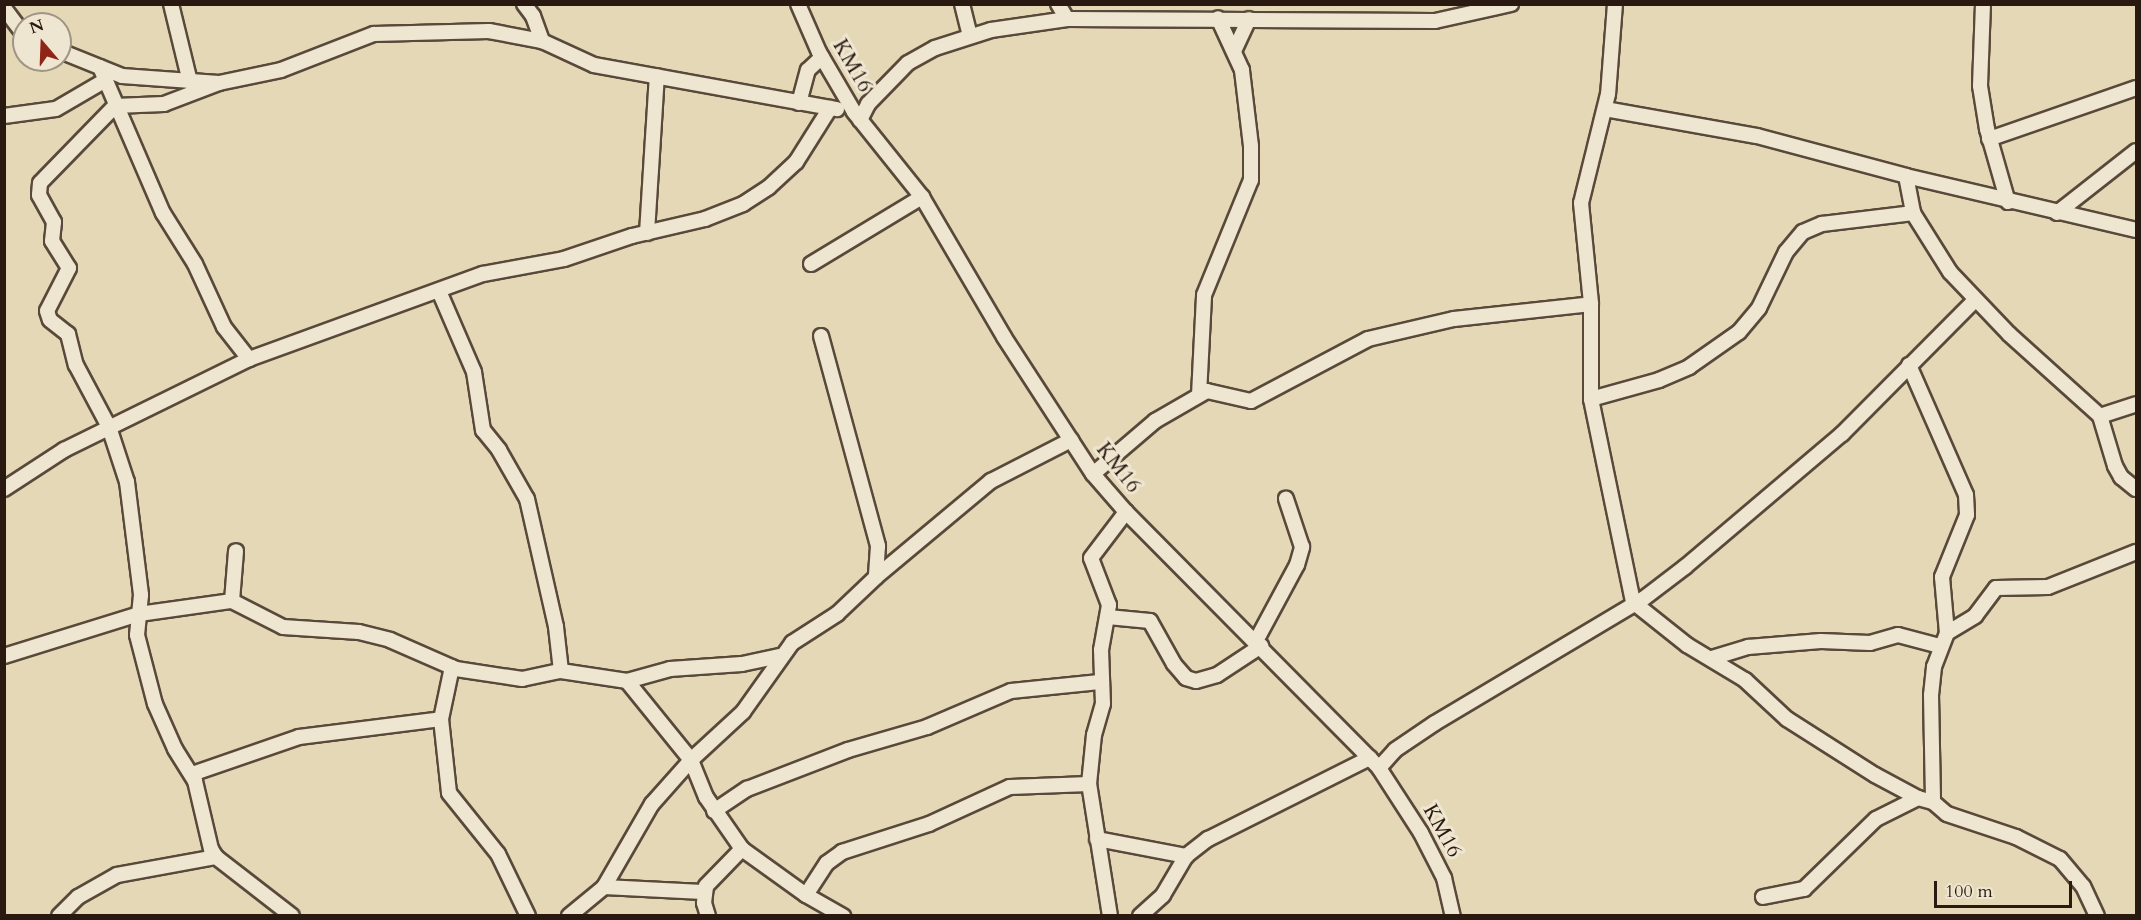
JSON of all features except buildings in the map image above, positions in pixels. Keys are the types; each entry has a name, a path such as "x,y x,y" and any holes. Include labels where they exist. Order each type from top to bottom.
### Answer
{"street":[{"path":"171,4 190,82"},
{"path":"524,4 534,16 542,41"},
{"name":"KM16","path":"798,4 822,57 857,116 921,197 1093,474 1126,512 1375,763 1421,833 1444,878 1453,915"},
{"path":"962,4 970,35"},
{"path":"1058,4 1067,19"},
{"path":"292,915 216,857 208,843 192,774 175,749 153,697 137,635 139,614 131,497 109,427 76,365 68,334 48,316 69,268 52,241 54,222 38,189 115,106 164,104 219,83 281,70 350,40 392,32 489,31 542,41 594,64 830,108 857,116 908,63 970,35 1067,19 1213,13 1249,19 1435,21 1511,4"},
{"path":"1983,4 1980,87 1989,139 2008,202"},
{"path":"1614,6 1605,109 1582,193 1591,304 1591,399 1633,602 1687,645 1745,680 1787,719 1918,798 1933,802 1947,814 2016,837 2060,859 2083,886 2097,915"},
{"path":"1199,395 1204,295 1251,180 1250,129 1235,49 1213,13"},
{"path":"1235,49 1249,19"},
{"path":"72,56 122,76 219,83"},
{"path":"799,103 811,64 822,57"},
{"path":"100,67 104,81 163,213 195,264 224,327 249,359"},
{"path":"647,233 657,76"},
{"path":"4,116 56,109 104,81"},
{"path":"1989,139 2136,88"},
{"path":"4,489 40,464 109,427 249,359 483,274 564,259 647,233 719,215 770,187 796,162 830,108"},
{"path":"1605,109 1757,136 2008,202 2136,230"},
{"path":"2057,213 2136,151"},
{"path":"1906,176 1913,213 1921,232 1974,300 2100,416 2115,466 2121,477 2136,489"},
{"path":"811,264 921,197"},
{"path":"1591,399 1659,380 1689,367 1739,332 1759,308 1786,252 1803,232 1822,224 1913,213"},
{"path":"439,291 474,372 483,430 499,450 527,499 556,627 561,671"},
{"path":"1140,915 1163,895 1186,856 1228,828 1375,763 1454,710 1633,602 1685,567 1812,461 1974,300"},
{"path":"1093,474 1155,421 1199,395 1216,392 1251,401 1341,351 1404,329 1454,320 1591,304"},
{"path":"821,336 878,546 876,577"},
{"path":"1909,365 1966,495 1967,515 1942,577 1947,633"},
{"path":"2100,416 2136,404"},
{"path":"574,913 604,887 621,863 640,821 691,760 743,712 780,656 809,630 837,614 876,577 991,481 1071,440"},
{"path":"1108,617 1150,621 1174,664 1186,678 1196,681 1217,675 1259,644 1297,565 1302,547 1286,500"},
{"path":"1110,915 1089,784 1094,735 1103,704 1100,682 1108,617 1106,593 1091,558 1126,512"},
{"path":"232,601 236,551"},
{"path":"1933,802 1931,695 1940,646 1947,633 1975,616 1996,588 2048,588 2136,552"},
{"path":"4,656 139,614 232,601 283,627 359,632 390,640 452,667 522,680 561,671 627,681 670,669 742,664 780,656"},
{"path":"1712,658 1748,647 1821,640 1870,643 1898,635 1940,646"},
{"path":"452,667 441,719 448,793 498,854 528,915"},
{"path":"627,681 691,760 714,812 742,849 806,895 843,915"},
{"path":"714,812 747,789 848,750 927,726 1011,691 1100,682"},
{"path":"192,774 298,737 441,719"},
{"path":"806,895 827,863 842,852 929,824 1010,787 1089,784"},
{"path":"1763,897 1804,889 1876,819 1918,798"},
{"path":"1097,839 1186,856"},
{"path":"703,892 742,849"},
{"path":"59,915 78,897 130,870 216,857"},
{"path":"604,887 703,892"},
{"path":"703,892 708,915"}]}
